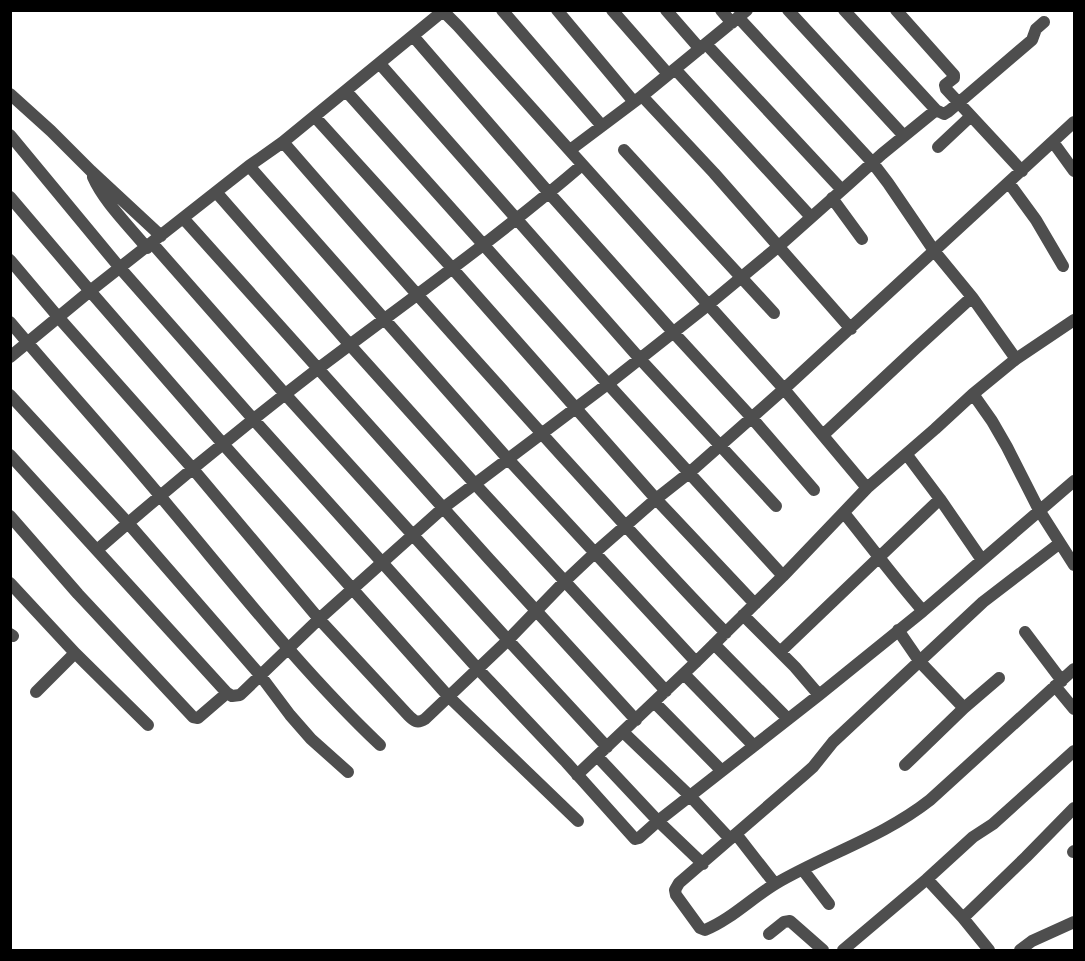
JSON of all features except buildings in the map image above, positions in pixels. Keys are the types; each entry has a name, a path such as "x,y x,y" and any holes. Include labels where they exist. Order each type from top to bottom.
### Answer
{"street":[{"path":"502,10 602,126"},
{"path":"557,10 638,99 714,173 851,329"},
{"path":"612,10 811,217"},
{"path":"666,10 703,46 837,194 862,239"},
{"path":"721,10 739,17 872,162 935,252 972,297 1016,359"},
{"path":"788,10 904,136"},
{"path":"844,10 936,110 944,114 1032,40 1035,29 1044,22"},
{"path":"896,10 954,75 945,87 1022,171"},
{"path":"10,357 90,291 315,117 443,11 784,389 867,488"},
{"path":"570,150 638,99 739,17"},
{"path":"412,36 814,490"},
{"path":"380,64 640,359 776,506"},
{"path":"346,91 783,576"},
{"path":"10,94 91,171 285,394 607,747"},
{"path":"10,455 227,693 232,696 240,695 319,619 443,508 608,384 708,305 779,246 872,162 936,110"},
{"path":"938,147 971,116"},
{"path":"315,117 656,499 755,604"},
{"path":"10,260 193,469 319,619 414,722 420,722 508,640 595,552 752,418 1074,122"},
{"path":"10,135 120,268 254,420 635,839 819,695 1074,481"},
{"path":"283,142 625,526 726,633"},
{"path":"1053,142 1074,171"},
{"path":"624,150 774,314"},
{"path":"97,550 285,394 484,244 582,165"},
{"path":"249,166 507,459 696,663"},
{"path":"91,171 104,196 153,242"},
{"path":"1010,183 1036,220 1063,266"},
{"path":"216,192 350,345 666,691"},
{"path":"10,197 223,444 448,696 578,821"},
{"path":"183,218 636,720"},
{"path":"823,435 972,297"},
{"path":"577,775 696,663 867,488 1016,359 1074,320"},
{"path":"10,322 288,648 346,713 380,746"},
{"path":"973,394 992,421 1039,510 1074,565"},
{"path":"10,395 128,523 260,675 311,740 348,772"},
{"path":"907,455 982,560"},
{"path":"780,652 940,499"},
{"path":"843,513 923,610"},
{"path":"10,516 78,594 194,717 198,718 203,715 227,693"},
{"path":"1060,543 982,602 833,742 813,767 676,886 676,895 703,930 775,885 890,828 930,800 1074,669"},
{"path":"10,583 75,653 148,725"},
{"path":"743,615 819,695"},
{"path":"898,630 920,662 964,708"},
{"path":"1025,632 1074,709"},
{"path":"714,644 788,719"},
{"path":"36,692 75,653"},
{"path":"684,674 754,746"},
{"path":"905,765 999,678"},
{"path":"654,702 722,771"},
{"path":"623,732 734,837 775,885"},
{"path":"843,951 964,845 993,824 1074,751"},
{"path":"597,756 702,864"},
{"path":"963,918 1074,808"},
{"path":"803,870 829,903"},
{"path":"927,879 963,918 989,951"},
{"path":"769,934 784,922 790,921 823,951"},
{"path":"1020,951 1032,941 1074,922"}]}
